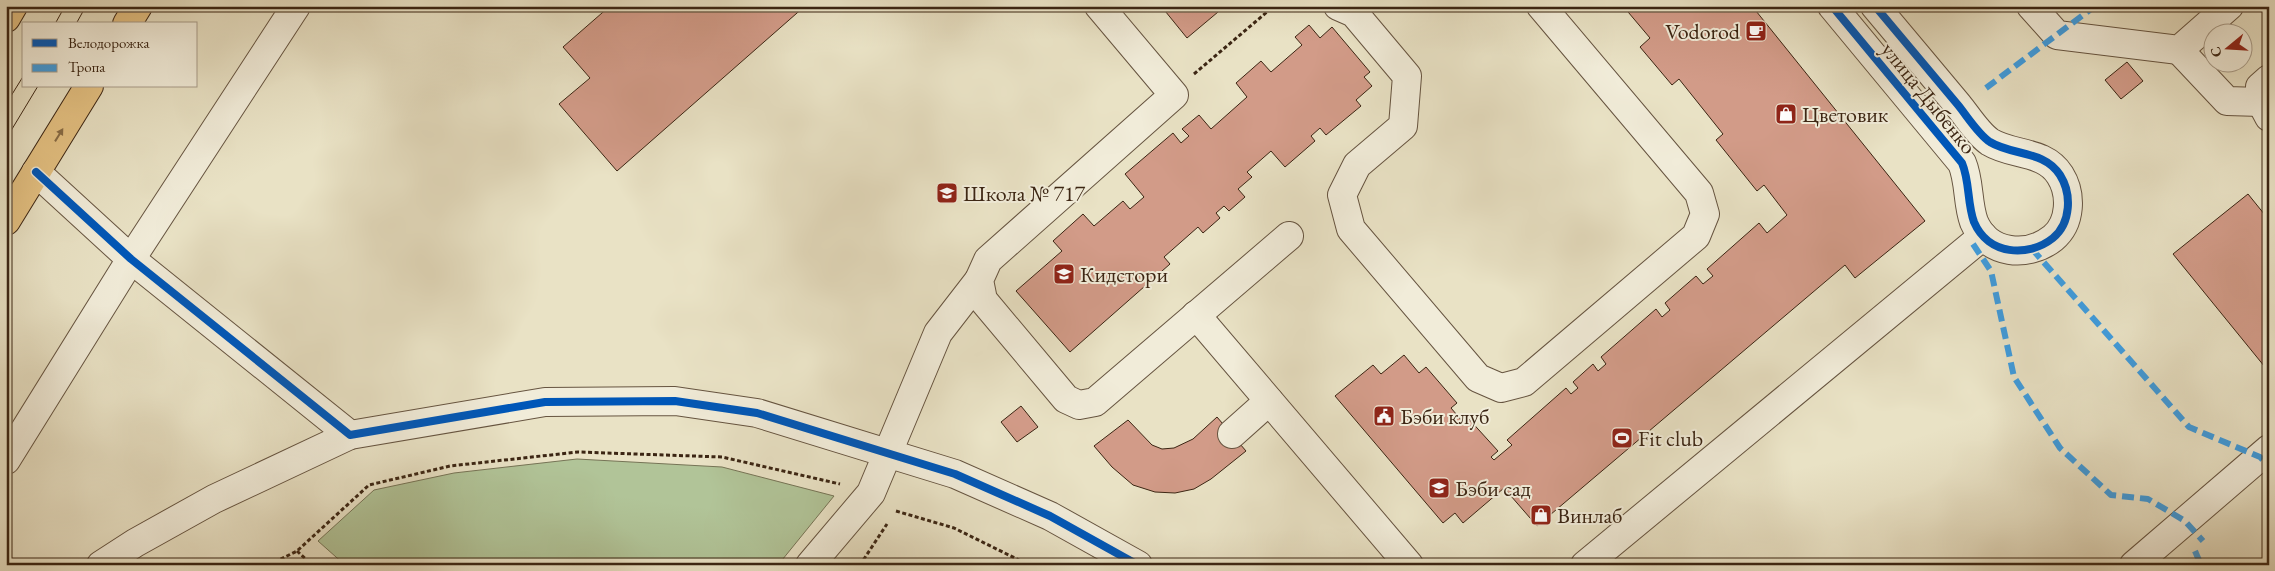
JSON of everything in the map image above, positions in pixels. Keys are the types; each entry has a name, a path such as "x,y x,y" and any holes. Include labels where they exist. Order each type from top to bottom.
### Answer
{"main road":[{"path":"6,18 14,6"},
{"path":"128,22 138,6"},
{"path":"6,221 88,88"}],"street":[{"path":"6,460 131,259 296,6"},
{"path":"810,565 871,493 889,454 938,333 979,280 988,260 1174,95 1098,6"},
{"path":"1338,6 1354,13 1407,76 1403,126 1357,165 1342,196 1351,229 1478,378 1501,388 1524,382 1696,236 1705,214 1699,193 1541,6"},
{"name":"улица Дыбенко","path":"1832,6 1962,163 1968,177 1970,208 1975,223 1983,236 1997,246 2012,252 2028,251 2044,246 2056,235 2065,221 2069,205 2067,189 2060,174 2049,163 2034,155 1990,142 1875,6"},
{"path":"2031,6 2057,35 2179,50 2226,101 2266,99"},
{"path":"2179,50 2229,6"},
{"path":"36,172 131,259 350,435"},
{"path":"979,280 983,300 1066,399 1079,405 1095,402 1289,236"},
{"path":"1585,565 1983,236"},
{"path":"1196,315 1409,565"},
{"path":"1232,434 1269,401"},
{"path":"101,565 135,543 214,499 350,435 546,402 675,402 757,414 955,474 1050,516 1138,565"},
{"path":"2134,565 2269,449"}],"path":[{"path":"1190,78 1274,6"},
{"path":"269,565 297,551 369,485 450,466 578,452 722,457 822,479 871,493 897,510 954,528 1029,565"},
{"path":"860,565 897,510"},
{"path":"297,551 312,565"}],"green space":[{"path":"577,459 722,467 834,496 778,565 345,565 318,541 374,490 454,473"}],"building":[{"path":"610,6 805,6 617,171 559,104 590,78 563,47"},
{"path":"1161,6 1213,6 1218,12 1187,38"},
{"path":"1623,6 1752,6 1925,221 1855,278 1845,265 1537,526 1504,488 1463,523 1455,513 1443,523 1335,396 1373,365 1381,374 1404,355 1419,373 1426,367 1457,403 1451,408 1463,422 1468,418 1498,451 1491,457 1494,460 1512,445 1507,440 1566,388 1571,394 1578,388 1573,382 1593,364 1598,371 1606,364 1601,357 1656,309 1662,317 1670,310 1665,303 1696,276 1703,284 1713,276 1707,269 1759,223 1767,233 1787,215 1764,185 1757,191 1716,140 1723,134 1679,79 1672,85 1640,47 1650,38"},
{"path":"1309,25 1320,38 1332,27 1370,72 1364,77 1372,86 1356,100 1361,106 1326,135 1320,128 1311,136 1315,141 1285,167 1271,151 1247,172 1252,177 1238,189 1245,197 1229,211 1224,206 1216,213 1220,218 1203,233 1198,227 1164,257 1170,264 1070,352 1016,291 1062,251 1053,241 1083,214 1094,226 1123,201 1130,209 1144,197 1125,174 1173,133 1181,143 1189,136 1182,129 1199,115 1211,129 1247,97 1236,83 1261,61 1271,72 1302,45 1295,37"},
{"path":"2127,62 2143,81 2121,99 2105,80"},
{"path":"2248,194 2269,220 2269,372 2173,254"},
{"path":"1021,406 1038,427 1017,442 1001,422"},
{"path":"1217,417 1246,451 1211,479 1194,489 1175,493 1155,492 1133,485 1112,467 1094,446 1128,420 1152,445 1162,449 1174,448 1193,439"}],"tram line":[{"path":"56,22 65,6"},
{"path":"77,22 86,6"},
{"path":"6,104 22,78"},
{"path":"6,139 37,88"}],"marked path":[{"path":"1986,88 2095,6"},
{"path":"1973,244 1991,271 2014,377 2060,448 2111,495 2148,499 2185,521 2203,541"},
{"path":"2032,249 2189,427 2260,457 2269,466"},
{"path":"2195,551 2201,565"}],"cycle path":[{"path":"1832,6 1962,163 1965,170 1972,215 1980,233 1999,247 2009,250 2032,249 2053,238 2059,232 2068,208 2068,199 2060,175 2046,161 2008,150 1986,139 1875,6"},
{"path":"36,172 131,259 350,435 545,402 675,401 757,413 955,474 1050,516 1138,565"}],"place":[{"name":"Vodorod","path":"1756,31"},
{"name":"Цветовик","path":"1786,114"},
{"name":"Школа № 717","path":"947,193"},
{"name":"Кидстори","path":"1064,274"},
{"name":"Бэби клуб","path":"1384,416"},
{"name":"Fit club","path":"1622,438"},
{"name":"Бэби сад","path":"1439,488"},
{"name":"Винлаб","path":"1541,515"}]}
